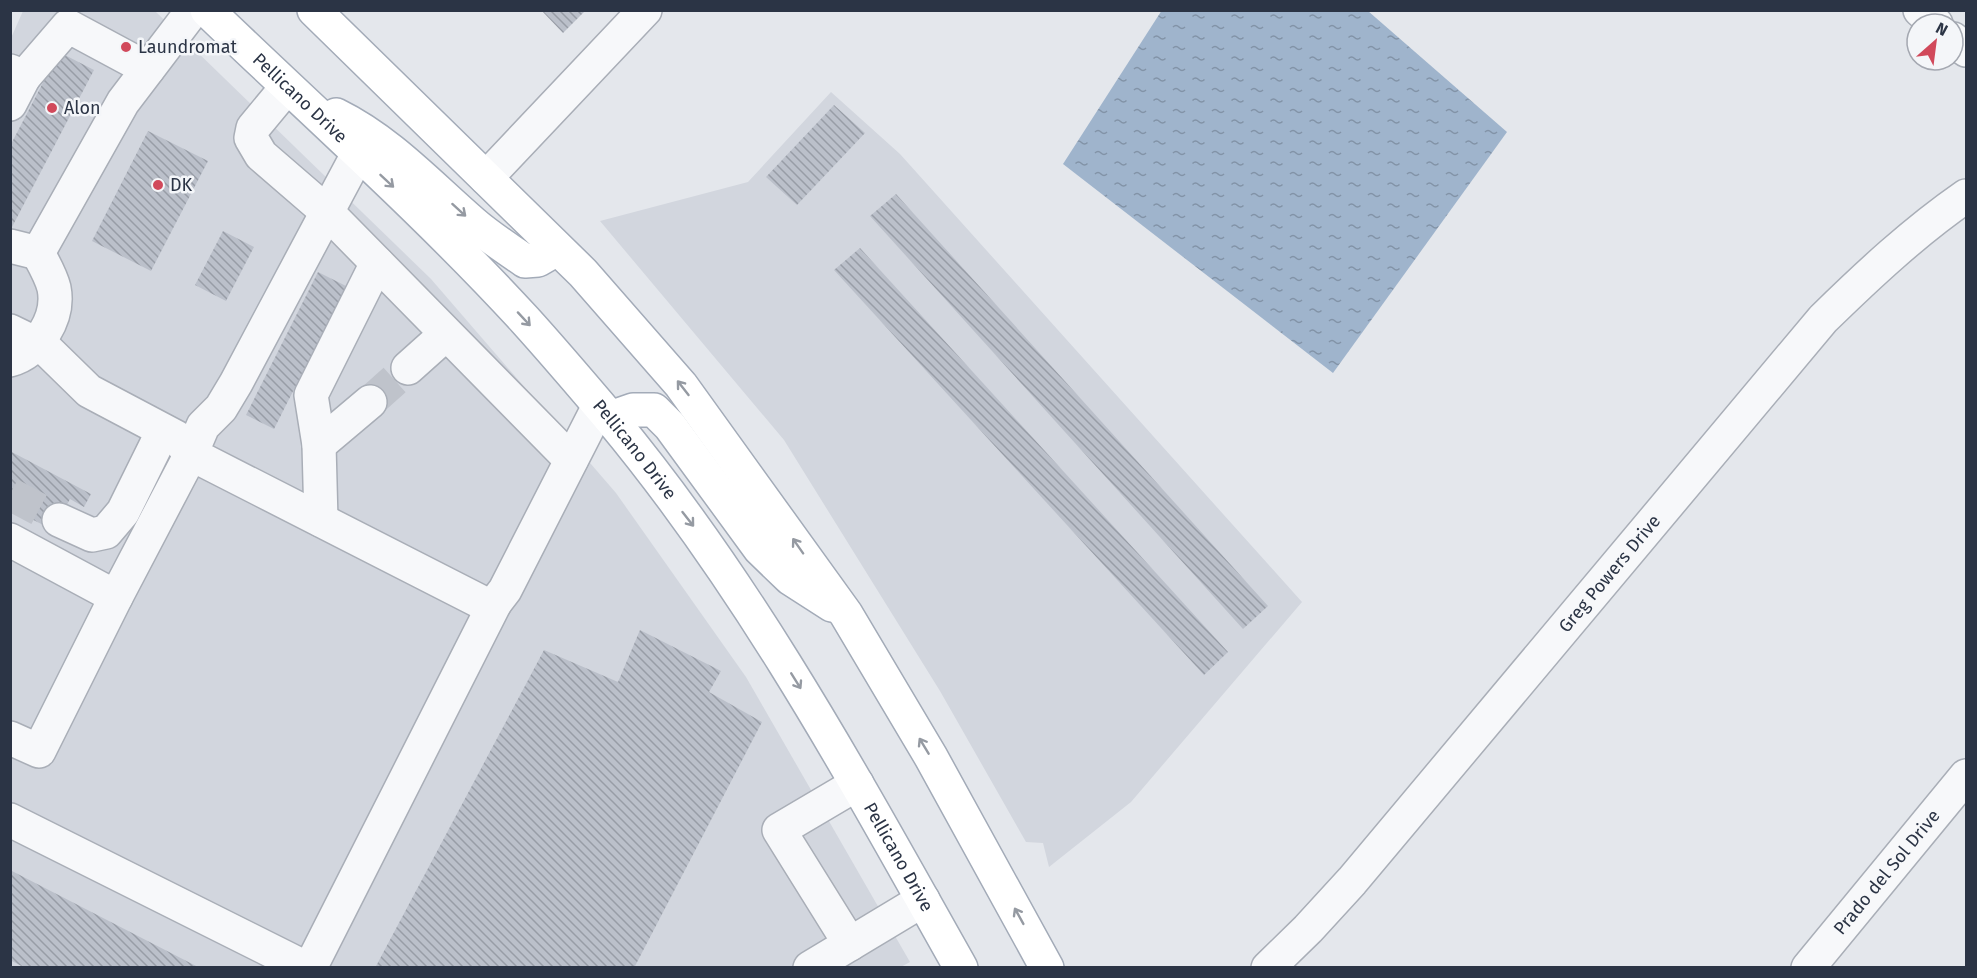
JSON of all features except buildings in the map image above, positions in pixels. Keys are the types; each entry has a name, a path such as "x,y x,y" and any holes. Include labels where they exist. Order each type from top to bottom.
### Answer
{"main road":[{"name":"Pellicano Drive","path":"207,10 408,201 525,320 604,412 709,546 819,717 961,968"},
{"path":"314,10 583,273 681,385 769,504 846,614 931,757 1047,968"},
{"path":"290,90 362,128 415,170 474,224 525,261 538,260 557,249"},
{"path":"604,412 654,410 670,426 760,549 790,578 846,614"}],"street":[{"path":"193,10 123,102 24,250 54,288 55,302 52,316 20,345 65,366 89,391 176,437 191,454 484,604 495,603"},
{"path":"486,178 645,10"},
{"path":"15,84 68,26 148,69"},
{"path":"290,90 253,128 251,138 261,155 327,212 571,460"},
{"path":"10,738 39,751 191,454 203,426 220,408 236,383 358,154"},
{"name":"Greg Powers Drive","path":"1268,968 1352,881 1823,319 1873,270 1943,212 1966,196"},
{"path":"321,520 319,445 311,395 377,263"},
{"path":"408,368 446,334"},
{"path":"319,445 370,402"},
{"path":"10,820 308,968 571,460 604,412"},
{"path":"59,520 92,535 106,532 123,513 163,431"},
{"path":"12,544 116,597"},
{"name":"Prado del Sol Drive","path":"1808,968 1966,776"},
{"path":"850,944 779,830 857,784"},
{"path":"810,968 923,900"}],"shaded area":[{"path":"23,11 155,11 431,279 616,493 746,677 910,962 899,968 11,968 11,38"},
{"path":"831,92 900,154 1302,602 1131,802 1049,867 1043,843 1026,842 940,691 784,440 600,221 748,182"}],"water":[{"path":"1162,10 1368,11 1507,132 1333,373 1063,164"}],"tunnel":[{"path":"370,402 408,368"},
{"path":"10,494 59,520"}],"place":[{"name":"Laundromat","path":"126,47"},
{"name":"Alon","path":"52,108"},
{"name":"DK","path":"158,185"}]}
